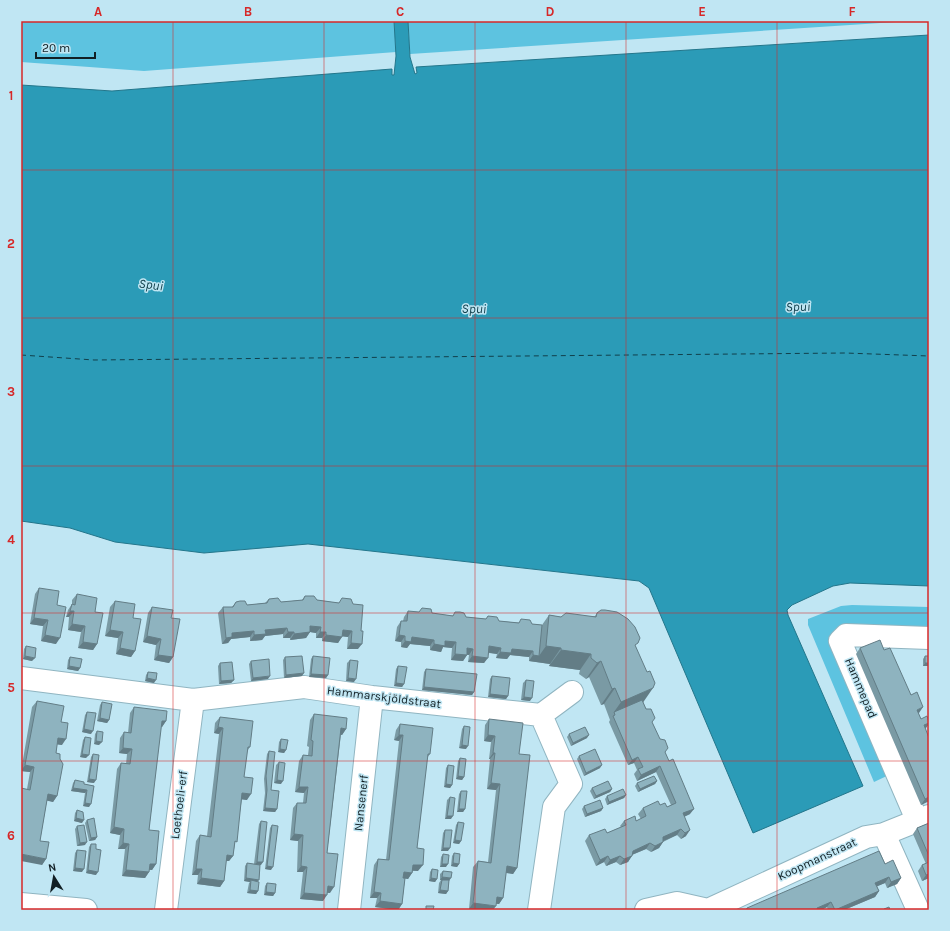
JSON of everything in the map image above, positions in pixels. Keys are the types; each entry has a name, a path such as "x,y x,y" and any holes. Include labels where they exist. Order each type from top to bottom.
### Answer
{"street":[{"name":"Hammepad","path":"923,818 840,640 846,635 929,638"},
{"name":"Hammarskjöldstraat","path":"21,678 193,700 304,687 541,715"},
{"path":"539,910 554,807 571,784 541,715 572,692"},
{"name":"Nansenerf","path":"349,910 372,696"},
{"name":"Loethoeli-erf","path":"166,910 193,700"},
{"name":"Koopmanstraat","path":"708,910 866,837 884,834 923,818"},
{"path":"884,834 918,910"},
{"path":"646,910 677,903 708,910"},
{"path":"21,904 86,910"}],"shaded area":[{"path":"21,21 394,21 396,52 144,71 21,62"},
{"path":"408,21 911,21 410,54"},
{"path":"841,606 929,607 929,635 845,630 891,774 874,782 808,625 808,619"}],"water":[{"name":"Spui","path":"394,21 408,21 410,57 415,74 417,73 416,67 929,35 929,586 850,583 833,586 792,605 787,610 863,786 753,833 649,588 639,581 308,544 204,553 115,542 70,528 21,521 21,85 112,91 392,69 392,75 394,75 396,56"}],"building":[{"path":"39,588 59,591 57,605 66,607 60,638 45,635 48,620 34,618"},
{"path":"77,594 97,598 95,612 103,613 97,644 83,642 85,626 72,624 74,611 70,611 72,604 75,605"},
{"path":"305,596 314,596 317,600 339,603 342,598 351,599 353,604 363,605 361,631 363,631 362,644 351,643 352,631 343,630 342,637 326,635 326,632 320,632 321,627 310,626 310,632 294,634 294,632 288,632 287,628 265,630 266,634 254,635 254,631 232,633 232,637 226,638 223,607 233,607 236,602 240,601 245,601 247,605 267,603 269,599 278,598 281,602 303,600"},
{"path":"115,601 135,604 133,618 141,619 135,651 120,648 123,632 110,630"},
{"path":"152,607 173,610 171,618 180,619 173,657 158,655 161,639 147,636"},
{"path":"422,608 431,609 432,613 453,616 455,612 460,612 464,613 466,617 486,619 488,616 497,617 499,621 519,623 521,619 530,620 532,624 542,625 539,656 533,655 533,651 512,649 511,653 500,652 501,648 489,646 488,658 472,656 473,649 467,648 467,655 455,654 456,642 445,641 445,646 434,644 434,640 412,637 411,642 405,641 405,636 399,635 401,621 407,621 408,611 419,612"},
{"path":"601,610 617,612 628,619 635,627 640,638 638,643 635,645 647,672 650,671 655,683 653,688 621,702 615,688 612,689 601,661 597,663 591,658 591,654 561,650 561,648 546,646 549,615 561,617 566,613 596,617 597,613"},
{"path":"880,640 884,650 890,648 911,695 917,692 923,707 917,710 921,719 927,716 929,722 924,725 929,738 929,797 925,799 860,648"},
{"path":"26,646 36,648 35,658 25,656"},
{"path":"302,656 304,673 286,675 285,657"},
{"path":"313,656 330,658 328,675 311,674"},
{"path":"925,656 929,656 929,663 925,663"},
{"path":"70,657 82,659 80,668 69,666"},
{"path":"269,659 270,676 253,678 251,661"},
{"path":"350,660 358,661 356,679 348,678"},
{"path":"232,662 234,680 221,681 220,663"},
{"path":"398,666 407,667 404,684 396,683"},
{"path":"426,669 477,674 474,692 424,687"},
{"path":"148,672 157,673 156,680 147,678"},
{"path":"492,676 510,678 508,696 490,694"},
{"path":"526,680 534,681 532,698 524,697"},
{"path":"642,700 646,709 651,709 655,718 652,722 660,739 665,740 668,748 665,752 669,761 673,759 694,809 683,813 690,830 685,833 681,829 663,837 663,842 655,846 650,843 633,851 632,856 624,859 620,856 610,860 608,856 600,860 589,835 605,829 607,833 626,825 624,821 635,816 636,821 646,816 643,808 658,801 660,805 665,803 667,807 676,803 660,766 641,775 638,769 643,767 638,757 632,760 613,716 615,715 614,712"},
{"path":"37,701 64,706 61,722 68,723 66,739 58,738 56,753 60,754 60,759 63,764 57,796 48,794 40,841 49,842 46,859 21,854 21,788 30,790 34,767 25,765"},
{"path":"102,702 112,704 109,720 100,718"},
{"path":"134,707 167,711 166,721 162,721 149,830 159,831 156,864 150,864 149,872 126,870 129,844 123,843 124,829 114,827 121,763 130,764 132,749 123,748 124,732 131,733"},
{"path":"87,712 96,713 93,731 84,729"},
{"path":"314,714 347,718 346,729 341,728 327,853 338,854 334,887 328,886 327,895 304,893 307,867 301,866 303,835 294,834 297,803 306,803 308,787 299,787 303,755 312,756 313,741 311,740"},
{"path":"220,717 253,721 244,777 253,778 251,794 242,793 237,842 235,841 233,856 227,855 224,881 201,878 202,869 196,869 200,835 211,837 223,728 218,727"},
{"path":"489,719 523,723 519,754 530,755 517,868 507,866 503,898 497,897 496,906 473,903 478,861 491,863 500,784 491,783 495,753 493,753 495,736 488,735"},
{"path":"400,724 433,728 430,754 428,754 417,848 424,849 423,865 413,865 412,873 404,872 403,878 405,878 402,904 380,901 381,893 374,892 378,859 389,860 403,735 399,735"},
{"path":"464,726 470,727 468,746 462,745"},
{"path":"585,727 589,735 573,743 569,734"},
{"path":"97,731 103,732 102,742 96,741"},
{"path":"85,737 91,738 89,755 82,754"},
{"path":"281,739 288,740 286,750 280,749"},
{"path":"595,749 602,765 586,773 579,756"},
{"path":"269,751 275,752 271,790 279,791 277,809 265,808 267,790 266,776"},
{"path":"93,754 99,755 96,780 89,779"},
{"path":"460,758 466,759 464,777 458,776"},
{"path":"279,762 285,763 283,781 277,780"},
{"path":"448,765 454,766 452,785 446,784"},
{"path":"654,776 657,781 640,789 637,783"},
{"path":"75,780 94,786 91,804 85,803 87,790 73,788"},
{"path":"608,781 612,789 596,796 592,788"},
{"path":"623,789 626,795 609,802 607,796"},
{"path":"461,791 467,791 465,809 459,809"},
{"path":"450,797 455,798 453,816 447,816"},
{"path":"600,800 603,808 587,814 584,806"},
{"path":"77,810 83,812 84,820 76,818"},
{"path":"94,818 97,837 91,838 87,820"},
{"path":"261,821 267,822 263,862 257,862"},
{"path":"458,822 464,823 461,841 455,840"},
{"path":"929,823 929,856 917,828"},
{"path":"84,825 87,842 80,843 77,826"},
{"path":"272,825 278,826 273,867 267,866"},
{"path":"445,830 452,830 450,848 443,848"},
{"path":"91,844 96,844 96,849 101,850 98,872 88,870"},
{"path":"77,850 86,851 84,869 75,868"},
{"path":"879,851 885,864 893,860 901,878 891,882 889,877 875,883 879,891 835,910 831,902 817,908 818,910 747,910 747,908"},
{"path":"454,853 460,854 459,864 453,863"},
{"path":"443,854 449,855 448,864 442,864"},
{"path":"929,862 929,874 926,875 922,865"},
{"path":"247,863 260,865 259,880 246,878"},
{"path":"432,869 438,870 437,879 431,878"},
{"path":"443,871 452,872 451,878 442,877"},
{"path":"251,880 259,882 258,891 250,890"},
{"path":"442,880 449,880 448,891 440,890"},
{"path":"267,883 276,884 275,893 266,892"},
{"path":"426,906 434,906 433,910 426,910"},
{"path":"889,907 890,910 884,910 884,909"}],"ferry route":[{"path":"21,355 94,360 845,353 929,356"}]}
